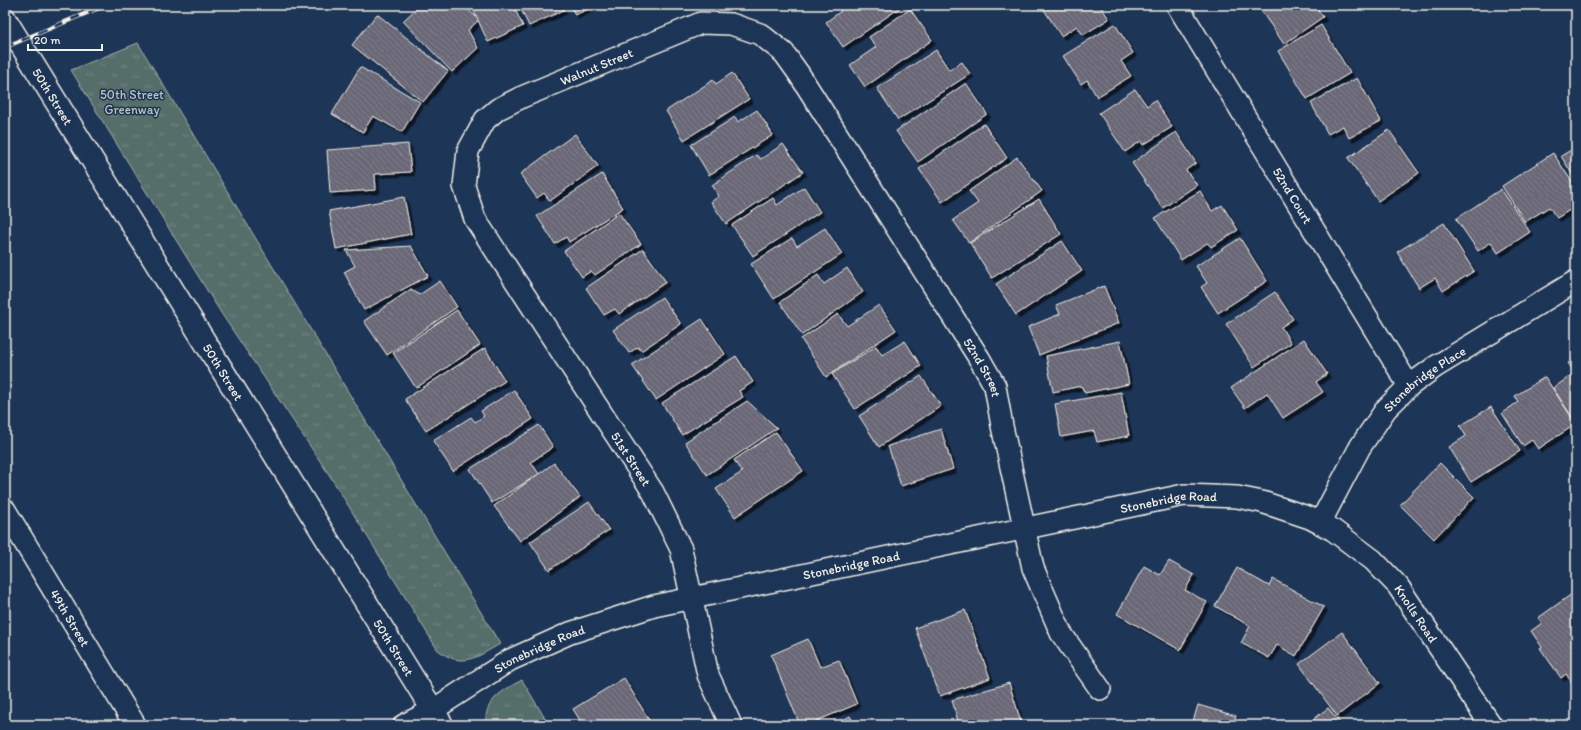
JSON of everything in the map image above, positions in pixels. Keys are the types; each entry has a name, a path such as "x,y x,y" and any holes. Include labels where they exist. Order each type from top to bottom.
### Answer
{"main road":[{"name":"50th Street","path":"5,19 438,718"}],"street":[{"name":"52nd Court","path":"1177,5 1409,386"},
{"name":"Walnut Street","path":"475,219 464,186 468,151 485,120 498,109 522,97 701,23 731,24 760,34 784,53 799,74"},
{"name":"52nd Street","path":"799,74 979,358 995,386 1002,426 1033,568 1060,633 1100,688"},
{"name":"51st Street","path":"475,219 653,492 681,549 708,675 732,725"},
{"name":"Stonebridge Place","path":"1320,523 1360,447 1386,409 1409,386 1435,367 1576,281"},
{"name":"Stonebridge Road","path":"404,725 438,718 510,660 570,632 654,606 1184,495 1237,497 1262,502 1310,518 1320,523"},
{"name":"49th Street","path":"5,510 135,725"},
{"name":"Knolls Road","path":"1320,523 1333,530 1373,560 1398,586 1491,725"}],"green space":[{"name":"50th Street Greenway","path":"138,43 500,644 476,657 461,660 454,659 437,649 330,476 221,313 71,70"},
{"path":"522,680 549,725 486,725 486,717 491,703 501,692"}],"building":[{"path":"420,5 464,5 479,20 468,30 478,48 452,72 403,21"},
{"path":"471,5 513,5 523,26 488,42"},
{"path":"519,5 561,5 564,10 529,26"},
{"path":"570,5 597,5 575,15"},
{"path":"837,5 900,5 901,7 843,47 826,22 841,11"},
{"path":"1041,5 1100,5 1109,19 1083,35 1077,26 1061,36"},
{"path":"1257,5 1315,5 1323,17 1284,44"},
{"path":"910,9 932,40 865,87 850,65 876,47 869,37"},
{"path":"377,14 448,71 423,102 352,45"},
{"path":"1115,24 1133,53 1121,61 1131,76 1097,97 1087,80 1081,84 1063,56"},
{"path":"1321,25 1350,73 1307,99 1278,51"},
{"path":"936,50 949,70 962,62 970,74 898,120 877,88"},
{"path":"360,67 420,102 402,132 373,116 363,132 332,114"},
{"path":"732,73 749,99 684,140 666,111 713,80 716,84"},
{"path":"1357,78 1381,121 1349,138 1343,126 1328,134 1311,103"},
{"path":"966,83 987,114 918,162 896,131"},
{"path":"1135,89 1147,106 1155,100 1172,127 1143,145 1141,141 1125,152 1099,113"},
{"path":"757,110 773,135 709,175 691,145 735,117 738,122"},
{"path":"984,124 1007,158 942,202 919,169"},
{"path":"1389,130 1419,173 1378,201 1348,158"},
{"path":"1176,132 1196,163 1186,170 1197,185 1163,208 1132,163"},
{"path":"575,134 598,166 550,201 544,193 537,198 520,174"},
{"path":"408,144 411,172 375,174 376,190 330,193 327,150"},
{"path":"783,144 803,172 726,224 711,202 719,196 712,185 756,155 761,159"},
{"path":"1576,147 1576,180 1561,156"},
{"path":"1553,153 1576,188 1576,206 1557,218 1549,207 1525,222 1502,186"},
{"path":"1017,157 1042,191 969,243 953,220 978,203 969,191"},
{"path":"602,174 623,208 569,242 566,237 555,244 537,216"},
{"path":"804,187 820,212 753,256 732,225 773,198 777,205"},
{"path":"1501,189 1530,232 1498,253 1491,242 1478,251 1456,219"},
{"path":"1200,191 1212,211 1222,205 1238,230 1211,247 1207,243 1181,260 1155,218"},
{"path":"404,197 411,234 336,249 329,211"},
{"path":"1039,199 1061,234 992,278 970,243"},
{"path":"619,213 641,244 595,275 591,271 582,277 564,251"},
{"path":"1444,223 1474,271 1443,291 1435,278 1419,288 1397,252"},
{"path":"825,228 842,254 774,299 751,264 792,238 797,246"},
{"path":"1240,238 1267,281 1218,313 1201,287 1207,283 1196,266"},
{"path":"1062,241 1082,271 1016,315 996,284"},
{"path":"411,246 428,276 364,310 344,272 355,266 346,250"},
{"path":"643,249 666,282 619,314 615,309 604,315 586,288"},
{"path":"847,268 863,292 802,335 780,302 818,275 824,284"},
{"path":"440,281 457,307 387,355 364,321 411,289 419,295"},
{"path":"1104,286 1119,323 1039,355 1028,327 1060,314 1056,305"},
{"path":"1275,292 1293,319 1281,327 1291,343 1254,367 1226,324"},
{"path":"662,297 681,324 641,351 638,347 629,353 613,330"},
{"path":"879,305 896,330 826,377 801,339 838,314 847,326"},
{"path":"457,310 480,345 416,388 393,353"},
{"path":"702,319 725,354 656,400 632,365"},
{"path":"1304,339 1327,374 1316,382 1323,392 1283,418 1267,393 1245,408 1231,388"},
{"path":"905,341 921,366 855,409 832,374 876,346 882,355"},
{"path":"1120,341 1129,384 1085,393 1081,386 1053,392 1046,356"},
{"path":"485,348 505,381 426,431 405,399"},
{"path":"736,356 753,382 739,391 743,397 682,435 662,403"},
{"path":"1576,358 1576,423 1553,388 1575,373 1568,363"},
{"path":"921,376 941,406 879,447 859,416"},
{"path":"1545,377 1576,424 1538,449 1532,440 1523,446 1502,413 1518,402 1515,396"},
{"path":"514,390 533,419 453,471 433,441 471,417 475,422 484,416 481,411"},
{"path":"1121,392 1129,436 1097,442 1094,431 1061,437 1055,404"},
{"path":"747,401 777,428 707,475 685,442"},
{"path":"1491,407 1520,451 1471,482 1449,447 1466,436 1460,426"},
{"path":"539,425 553,447 531,462 539,474 492,503 470,469"},
{"path":"941,429 953,469 901,486 888,446"},
{"path":"776,432 803,471 735,517 716,489 742,472 734,460"},
{"path":"554,463 580,497 520,541 494,506"},
{"path":"1440,463 1474,497 1434,539 1400,505"},
{"path":"589,502 609,530 549,570 530,542"},
{"path":"1169,561 1194,575 1185,590 1207,602 1180,650 1117,614 1144,566 1160,575"},
{"path":"1237,568 1269,586 1273,579 1324,607 1296,656 1277,645 1269,658 1241,643 1250,626 1215,606"},
{"path":"1576,591 1576,685 1574,686 1566,674 1561,678 1540,648 1542,647 1531,631 1542,623 1538,618"},
{"path":"965,610 990,678 940,696 915,628"},
{"path":"1342,632 1380,683 1337,716 1299,664"},
{"path":"808,639 820,667 839,660 857,704 807,725 800,725 771,655"},
{"path":"624,678 652,725 583,725 573,709"},
{"path":"1009,683 1022,725 959,725 952,700"},
{"path":"1198,705 1236,716 1233,725 1192,725"},
{"path":"1328,708 1342,725 1306,725"},
{"path":"850,716 855,725 834,725"}],"railway":[{"path":"5,47 106,5"}]}
